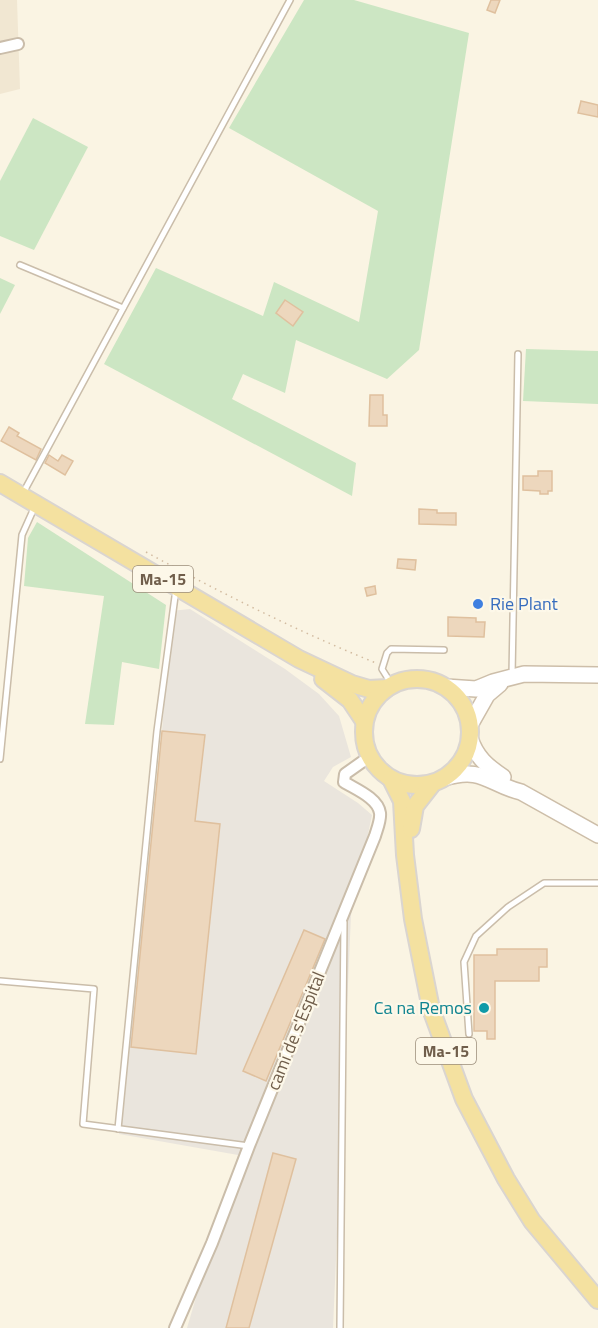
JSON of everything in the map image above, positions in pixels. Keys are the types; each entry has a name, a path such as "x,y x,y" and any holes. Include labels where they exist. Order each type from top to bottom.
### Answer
{"main road":[{"name":"Ma-15","path":"0,483 299,659 352,684 369,689 417,678 446,687"},
{"name":"Ma-15","path":"299,659 344,695 364,721"},
{"path":"446,687 476,689 509,677 549,673 598,675"},
{"path":"470,732 487,695 509,677"},
{"path":"369,756 363,732 364,721 372,702 389,686"},
{"path":"446,687 457,697 467,715 477,755 489,768 516,785 521,792"},
{"name":"Ma-15","path":"407,865 410,855 412,813 420,797 461,762 470,732"},
{"name":"Ma-15","path":"369,756 377,768 391,779 402,801 405,855 413,919 431,1009 464,1099 506,1179 532,1221 598,1300"},
{"path":"391,779 408,784 467,773 484,775 512,790 521,792 598,835"}],"street":[{"path":"0,48 18,44"},
{"name":"camí de s'Espital","path":"175,1328 212,1243 375,836 381,815 378,807 371,799 344,782 345,774 369,756"}],"lane":[{"path":"0,759 22,535 29,500 123,308 290,0"},
{"path":"20,265 123,308"},
{"path":"509,677 518,354"},
{"path":"118,1129 157,731 177,587"},
{"path":"389,686 382,665 391,649 444,651"},
{"path":"469,1034 464,962 476,936 508,907 544,884 598,883"},
{"path":"340,1328 344,911"},
{"path":"0,981 94,989 83,1124 249,1146"}],"path":[{"path":"143,551 221,593 343,650 382,665"}],"shaded area":[{"path":"0,0 17,0 20,89 0,94"},
{"path":"190,609 285,669 319,694 339,716 351,757 333,767 324,781 372,815 351,915 333,1328 187,1328 238,1155 119,1134 162,731 171,611"}],"green space":[{"path":"304,0 354,0 469,33 419,350 387,379 296,340 285,393 243,374 232,399 356,463 352,496 104,364 156,268 263,316 274,282 359,322 378,211 229,128"},
{"path":"33,118 88,147 34,250 0,236 0,181"},
{"path":"0,278 15,285 0,314"},
{"path":"526,349 598,351 598,404 523,401"},
{"path":"37,522 166,605 159,669 122,662 114,725 85,724 104,596 24,586 28,538"}],"building":[{"path":"491,0 500,0 495,13 487,10"},
{"path":"581,101 598,105 598,117 578,113"},
{"path":"285,300 303,312 293,326 276,313"},
{"path":"370,395 383,395 383,415 387,415 387,426 369,426"},
{"path":"9,427 19,433 17,436 41,449 36,460 1,441"},
{"path":"49,455 58,461 62,455 73,461 65,475 45,463"},
{"path":"538,471 552,471 552,491 548,491 548,494 523,490 523,476 538,476"},
{"path":"419,509 437,510 437,513 456,513 456,525 419,524"},
{"path":"398,559 416,560 415,570 397,568"},
{"path":"375,586 376,594 367,596 365,588"},
{"path":"448,617 476,618 476,622 485,622 484,637 448,636"},
{"path":"162,731 205,735 195,821 220,824 196,1054 131,1047"},
{"path":"304,930 325,939 266,1081 243,1071"},
{"name":"Ca na Remos","path":"497,949 547,949 547,967 539,967 539,981 495,981 495,1039 487,1039 487,1031 474,1031 474,955 497,955"},
{"path":"273,1153 296,1159 249,1328 226,1328"}],"place":[{"name":"Rie Plant","path":"478,604"},
{"name":"Ca na Remos","path":"484,1008"}]}
